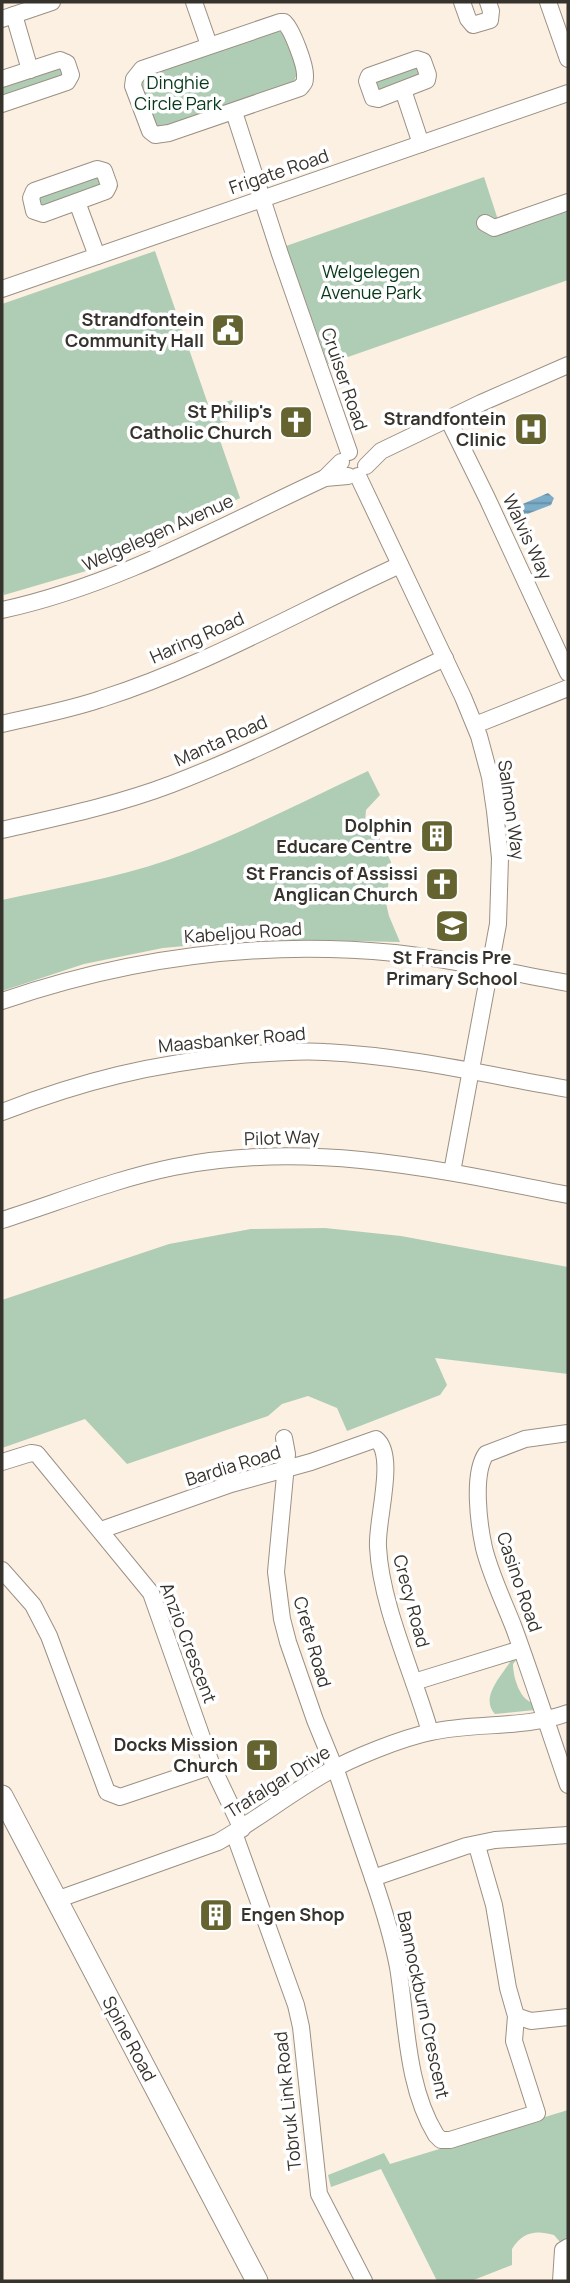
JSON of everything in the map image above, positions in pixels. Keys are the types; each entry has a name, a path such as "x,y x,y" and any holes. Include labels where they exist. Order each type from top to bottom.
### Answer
{"main road":[{"name":"Spine Road","path":"2,1796 257,2281"}],"street":[{"path":"30,69 8,17 52,2"},
{"path":"194,2 209,45"},
{"path":"462,2 468,19 474,25 490,20 488,2"},
{"path":"548,2 568,59"},
{"path":"284,22 291,29 305,73 304,83 300,88 234,112 155,135 150,131 133,86 134,79 142,69 209,45 284,22"},
{"path":"2,79 63,60 67,63 71,78 67,82 2,104"},
{"path":"402,90 421,144"},
{"name":"Frigate Road","path":"2,289 568,93"},
{"name":"Cruiser Road","path":"234,112 261,199 354,464"},
{"path":"77,202 97,257"},
{"path":"485,223 494,228 568,202"},
{"name":"Welgelegen Avenue","path":"2,610 75,591 141,565 568,365"},
{"name":"Walvis Way","path":"448,419 488,498 568,673"},
{"name":"Salmon Way","path":"354,464 475,725 490,777 500,858 498,924 452,1172"},
{"name":"Haring Road","path":"2,724 76,706 191,664 400,565"},
{"name":"Manta Road","path":"2,830 85,811 171,784 249,751 445,658"},
{"path":"475,725 568,688"},
{"name":"Kabeljou Road","path":"2,1001 100,971 164,959 225,951 287,948 400,954 568,983"},
{"name":"Maasbanker Road","path":"2,1112 98,1079 146,1067 269,1053 363,1054 471,1071"},
{"path":"471,1071 568,1089"},
{"name":"Pilot Way","path":"2,1220 125,1178 220,1160 289,1156 338,1156 452,1172 568,1195"},
{"name":"Casino Road","path":"568,1433 525,1439 486,1454 481,1461 478,1512 484,1548 568,1785"},
{"name":"Crete Road","path":"284,1438 287,1454 276,1572 282,1619 291,1651 373,1878"},
{"name":"Bardia Road","path":"101,1530 231,1484 284,1470 376,1439"},
{"name":"Crecy Road","path":"376,1439 384,1448 387,1471 378,1524 380,1569 430,1732"},
{"name":"Anzio Crescent","path":"2,1462 31,1453 37,1454 151,1593 212,1766 238,1831"},
{"path":"2,1570 33,1605 46,1630 107,1792 120,1797 212,1766"},
{"path":"414,1682 521,1649"},
{"name":"Trafalgar Drive","path":"56,1900 218,1842 334,1768 430,1732 546,1720 568,1713"},
{"name":"Tobruk Link Road","path":"238,1831 301,2027 318,2194 363,2281"},
{"path":"373,1878 452,1850 495,1840 568,1835"},
{"name":"Bannockburn Crescent","path":"373,1878 390,1929 398,1966 406,2030 419,2094 431,2127 441,2140 450,2140 537,2113 514,2041 516,2015 508,1988 494,1905 477,1846"},
{"path":"516,2015 531,2021 568,2017"},
{"path":"561,2281 561,2257 563,2250 568,2247"}],"green space":[{"name":"Dinghie Circle Park","path":"275,30 286,34 299,70 293,83 162,129 157,128 139,87 146,74"},
{"path":"419,64 424,74 379,92 374,80"},
{"path":"60,65 66,74 2,99 2,86"},
{"path":"99,175 104,186 42,209 35,197"},
{"name":"Welgelegen Avenue Park","path":"484,177 502,232 568,209 568,280 328,364 286,246"},
{"path":"155,251 209,407 232,400 239,417 215,426 240,498 110,564 4,595 2,304"},
{"path":"368,771 380,795 366,810 365,822 380,839 391,862 386,903 400,942 259,939 163,948 84,964 2,991 2,900 107,877 194,851"},
{"path":"325,1228 401,1236 568,1267 568,1374 435,1358 447,1385 440,1395 347,1431 337,1408 308,1396 282,1404 268,1416 127,1464 85,1419 2,1448 2,1300 169,1244 251,1229"},
{"path":"518,1658 513,1664 516,1682 525,1698 534,1703 535,1710 495,1714 491,1707 491,1693 512,1659"},
{"path":"568,2110 568,2237 560,2242 554,2235 547,2233 525,2236 512,2249 512,2265 471,2281 437,2281 381,2169 331,2187 328,2175 384,2153 390,2164"}],"water":[{"path":"548,493 554,498 551,505 522,516 517,513 518,506"}],"place":[{"name":"Strandfontein Community Hall","path":"228,330"},
{"name":"St Philip's Catholic Church","path":"296,422"},
{"name":"Strandfontein Clinic","path":"531,429"},
{"name":"Dolphin Educare Centre","path":"437,836"},
{"name":"St Francis of Assissi Anglican Church","path":"442,884"},
{"name":"St Francis Pre Primary School","path":"452,926"},
{"name":"Docks Mission Church","path":"262,1755"},
{"name":"Engen Shop","path":"216,1915"}]}
